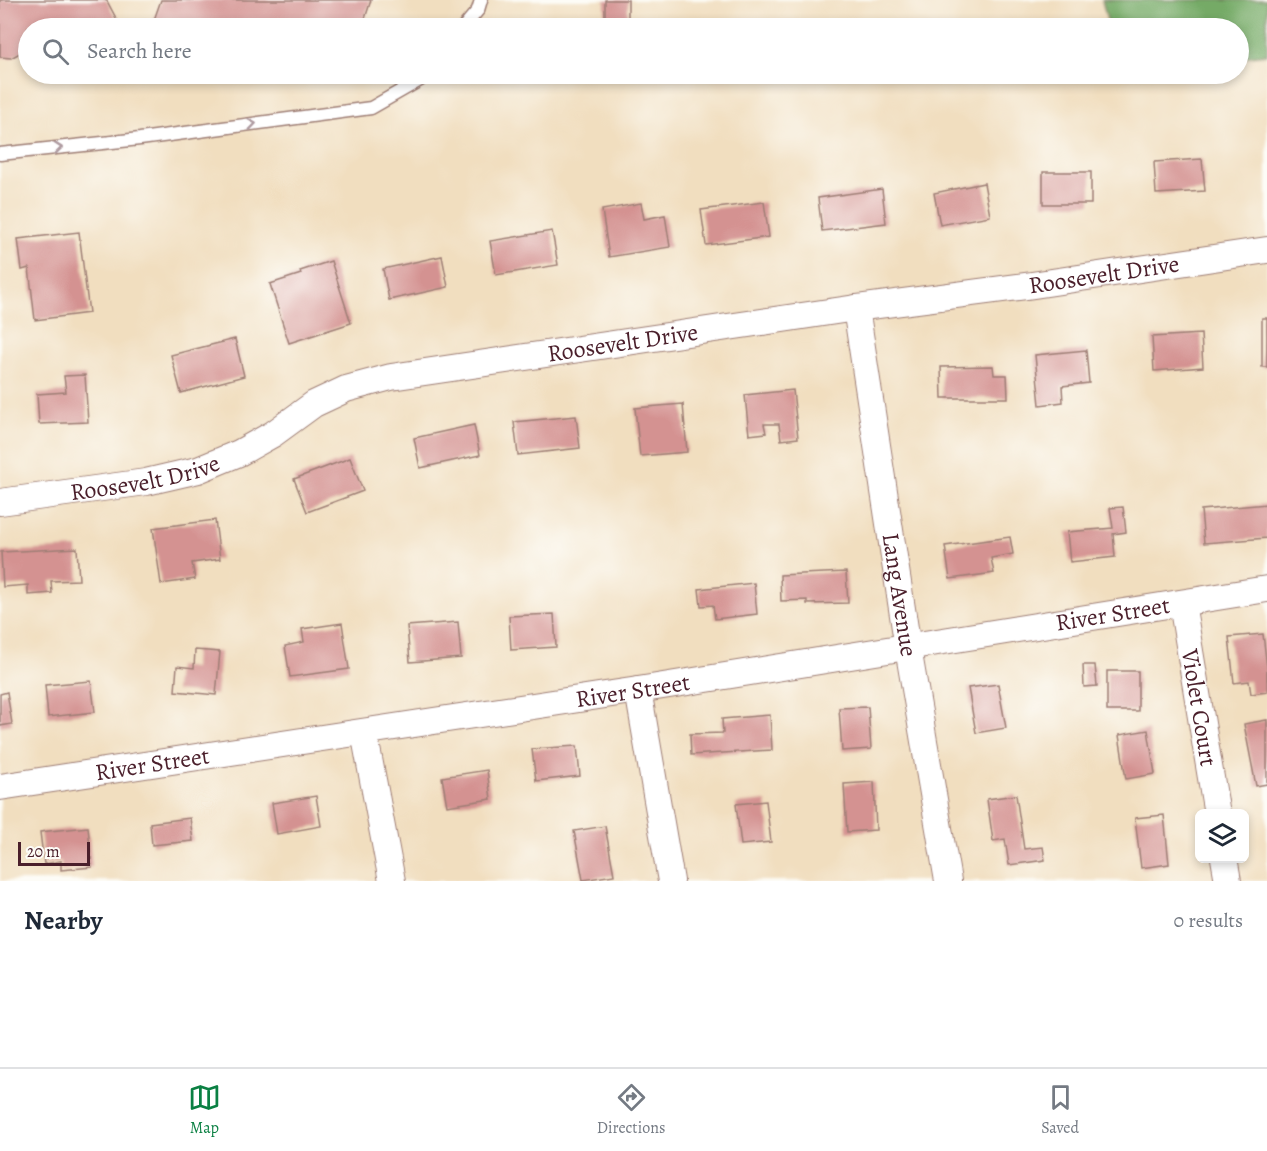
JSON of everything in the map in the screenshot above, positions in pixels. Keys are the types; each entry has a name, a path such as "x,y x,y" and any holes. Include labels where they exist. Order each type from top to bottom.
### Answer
{"street":[{"name":"Roosevelt Drive","path":"0,502 146,482 198,470 239,453 273,434 314,404 346,389 391,377 1267,250"},
{"name":"Lang Avenue","path":"856,308 908,648 948,881"},
{"name":"River Street","path":"0,787 908,648 1267,588"},
{"name":"Violet Court","path":"1182,603 1215,809"},
{"path":"638,690 671,881"},
{"path":"364,732 392,881"},
{"path":"1225,863 1227,881"}],"lane":[{"path":"471,18 478,10 481,0"},
{"path":"0,154 140,140 371,108 413,84"}],"green space":[{"path":"1102,0 1267,0 1267,54 1249,56 1249,18 1106,18"}],"building":[{"path":"0,0 104,0 107,1 116,18 18,18 18,54 11,58 0,57"},
{"path":"161,0 371,0 365,18 155,18"},
{"path":"605,0 628,0 628,18 605,18"},
{"path":"1202,159 1205,191 1156,194 1154,162"},
{"path":"1043,172 1091,172 1091,204 1043,204"},
{"path":"984,183 990,216 940,225 934,193"},
{"path":"882,189 886,223 822,231 818,198"},
{"path":"764,202 769,237 706,245 701,210"},
{"path":"641,203 644,219 665,215 670,247 609,257 602,210"},
{"path":"552,231 558,265 496,275 490,241"},
{"path":"79,232 89,313 35,320 29,268 22,270 18,239"},
{"path":"442,256 448,287 389,300 383,269"},
{"path":"331,261 351,323 289,343 270,284"},
{"path":"1262,318 1267,318 1267,367 1262,367"},
{"path":"1201,334 1203,367 1154,371 1152,337"},
{"path":"235,339 244,376 181,393 171,355"},
{"path":"1086,350 1089,383 1062,386 1063,402 1040,405 1035,355"},
{"path":"993,366 994,375 1007,375 1008,398 942,398 941,367"},
{"path":"85,375 88,422 39,424 37,394 66,392 64,376"},
{"path":"793,390 798,438 781,440 779,424 764,424 766,433 749,435 745,395"},
{"path":"683,404 687,452 640,456 635,408"},
{"path":"576,416 580,448 518,455 514,422"},
{"path":"474,425 480,455 420,468 414,438"},
{"path":"350,458 363,491 307,512 294,479"},
{"path":"1267,504 1267,538 1204,543 1201,510"},
{"path":"1123,507 1126,532 1113,534 1115,557 1070,562 1067,532 1113,528 1110,508"},
{"path":"215,520 220,559 192,563 195,579 161,584 153,528"},
{"path":"1010,537 1013,554 991,558 994,573 950,579 945,546"},
{"path":"77,548 79,580 51,581 52,593 28,595 28,585 3,587 1,552"},
{"path":"846,572 848,603 807,604 807,600 781,601 780,575"},
{"path":"754,583 757,614 715,619 713,605 701,606 699,589"},
{"path":"554,614 556,647 511,650 509,616"},
{"path":"458,622 461,658 410,662 407,626"},
{"path":"342,623 349,669 290,677 285,646 304,642 302,629"},
{"path":"1263,634 1267,692 1251,694 1249,681 1234,683 1229,637"},
{"path":"195,650 220,652 216,695 175,691 177,666 194,668"},
{"path":"1083,665 1095,665 1097,686 1084,687"},
{"path":"1107,671 1138,671 1138,711 1107,711"},
{"path":"91,681 95,712 48,717 45,685"},
{"path":"998,684 1006,728 976,733 968,688"},
{"path":"7,692 12,724 0,726 0,694"},
{"path":"868,707 871,749 842,751 839,708"},
{"path":"770,715 772,750 691,755 690,734 723,733 722,719"},
{"path":"1267,720 1267,784 1256,786 1244,724"},
{"path":"1148,730 1155,774 1126,779 1119,735"},
{"path":"577,746 580,776 536,781 532,749"},
{"path":"487,770 491,799 447,806 442,777"},
{"path":"874,782 876,830 847,832 844,784"},
{"path":"1016,795 1024,849 1043,847 1045,860 1009,865 1005,839 993,841 987,799"},
{"path":"316,796 321,826 277,834 272,803"},
{"path":"766,801 771,842 741,845 736,804"},
{"path":"1164,815 1169,864 1141,868 1135,818"},
{"path":"190,818 193,841 152,845 150,823"},
{"path":"605,826 614,875 583,880 574,831"},
{"path":"88,827 92,867 61,870 61,861 44,864 40,832"}]}
